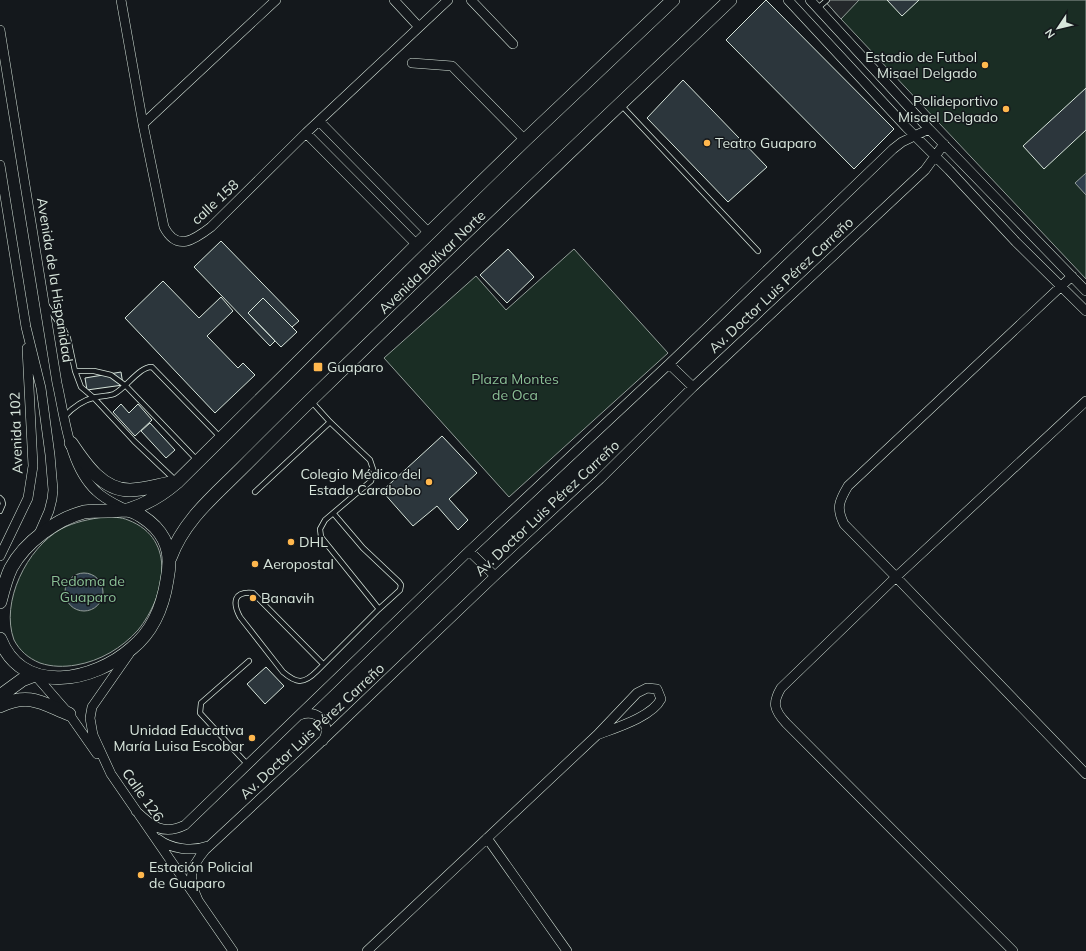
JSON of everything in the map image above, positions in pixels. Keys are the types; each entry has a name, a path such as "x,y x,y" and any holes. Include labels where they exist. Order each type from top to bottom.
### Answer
{"main road":[{"name":"Avenida Bolívar Norte","path":"128,510 142,506 156,499 177,482 416,245 673,0"},
{"name":"Avenida Bolívar Norte","path":"170,558 180,534 200,511 311,400 730,0"},
{"path":"71,443 87,466 98,477 120,489 131,490 177,482"},
{"path":"0,602 5,581 12,566 28,546 37,537 62,521 84,512 96,510 128,510 144,518 154,526 162,535 168,547 170,558 165,592 157,615 150,627 133,648 119,659 103,668 63,677 45,678 24,670 13,661 3,648 0,640"},
{"path":"0,696 22,680 35,675"},
{"path":"0,706 25,698 46,704 69,714"}],"street":[{"name":"calle 158","path":"121,0 142,124 164,227 170,236 181,242 188,242 211,227 306,133 448,0"},
{"path":"142,124 276,0"},
{"path":"394,0 419,27"},
{"path":"471,0 513,44"},
{"path":"788,0 1016,242 1086,311"},
{"path":"810,0 944,144 1086,291"},
{"name":"Avenida de la Hispanidad","path":"0,30 64,417 79,467 86,479 96,492 112,503 128,510"},
{"path":"412,63 452,66 525,140"},
{"path":"319,121 429,233"},
{"name":"Av. Doctor Luis Pérez Carreño","path":"136,811 148,822 167,830 175,830 185,825 469,551 669,364 893,149 902,142 929,128"},
{"path":"306,133 416,245"},
{"name":"Av. Doctor Luis Pérez Carreño","path":"198,900 192,886 192,870 196,861 210,845 320,744 495,576 600,479 693,387 925,170 944,144"},
{"path":"0,165 26,327 41,388 48,437 53,490 49,512 37,537"},
{"path":"1072,276 848,486 841,498 839,516 844,524 1086,773"},
{"name":"Avenida 102","path":"0,556 28,498 32,480 33,466 26,327"},
{"path":"669,364 693,387"},
{"path":"1013,951 779,716 775,706 776,697 781,688 896,577 1086,400"},
{"path":"469,551 495,576"},
{"name":"Calle 126","path":"133,648 92,707 90,718 93,735 112,774 233,951"},
{"path":"35,675 69,714 112,774"},
{"path":"367,951 597,735 637,693 647,688 657,689 661,699 657,706 647,713 597,735"},
{"path":"300,715 311,713 321,718 324,722 326,734 320,744"},
{"path":"152,833 159,840 184,849 200,849 210,845"},
{"path":"488,838 567,951"}],"lane":[{"path":"817,8 827,0"},
{"path":"621,104 758,250"},
{"path":"44,299 49,310 68,338 75,371 81,387 94,398 134,441 177,482"},
{"path":"64,417 79,404 94,398 113,394 126,386 147,366 152,367 221,438"},
{"path":"75,371 94,371 111,375 126,386 198,461"},
{"path":"311,400 330,422 370,460 374,472 371,481 334,514 325,520 320,528 321,537 379,609"},
{"path":"255,492 330,422"},
{"path":"0,498 3,504 0,512"},
{"path":"323,664 253,593 246,592 240,594 235,600 235,607 240,617 283,672 292,680 299,682 309,679 400,590 401,586 399,582 363,548 334,514"},
{"path":"248,765 200,713 200,707 201,703 249,661"}],"green space":[{"name":"Polideportivo Misael Delgado","path":"824,0 1086,0 1086,279 841,19"},
{"name":"Plaza Montes de Oca","path":"574,249 668,353 509,497 384,358 476,276 506,310"},
{"name":"Redoma de Guaparo","path":"104,517 128,520 144,529 154,541 160,554 162,570 160,586 155,602 147,617 132,637 110,653 94,660 76,665 58,666 40,663 25,654 14,640 11,625 11,609 14,593 20,577 27,562 37,549 61,529 71,524"}],"shaded area":[{"path":"824,0 859,0 841,19"}],"water":[{"path":"1086,173 1086,195 1075,183"},
{"path":"80,573 88,573 98,578 102,585 102,599 98,606 88,611 80,611 70,606 68,603 65,596 65,588 70,578 73,576"}],"building":[{"path":"766,0 894,129 854,169 726,40"},
{"path":"887,0 919,0 902,16"},
{"name":"Teatro Guaparo","path":"683,80 767,167 728,202 647,118"},
{"path":"1086,88 1086,130 1044,169 1023,146"},
{"path":"221,241 299,321 292,327 263,298 248,313 275,341 270,346 194,267"},
{"path":"508,249 534,277 507,303 480,275"},
{"path":"163,281 199,318 221,297 233,311 207,336 238,368 243,363 255,375 215,413 125,318"},
{"path":"263,298 297,332 281,347 248,313"},
{"path":"121,372 123,385 87,390 85,378"},
{"path":"121,404 129,413 138,404 152,420 135,436 113,412"},
{"path":"150,423 175,450 166,458 141,431"},
{"name":"Colegio Médico del Estado Carabobo","path":"442,436 477,473 449,499 468,520 458,530 437,506 413,526 382,491"},
{"path":"266,667 284,686 265,704 247,684"}],"place":[{"name":"Estadio de Futbol Misael Delgado","path":"985,65"},
{"name":"Polideportivo Misael Delgado","path":"1006,109"},
{"name":"Teatro Guaparo","path":"707,143"},
{"name":"Guaparo","path":"318,367"},
{"name":"Colegio Médico del Estado Carabobo","path":"429,482"},
{"name":"DHL","path":"291,542"},
{"name":"Aeropostal","path":"255,564"},
{"name":"Banavih","path":"253,598"},
{"name":"Unidad Educativa María Luisa Escobar","path":"252,738"},
{"name":"Estación Policial de Guaparo","path":"141,875"}]}
